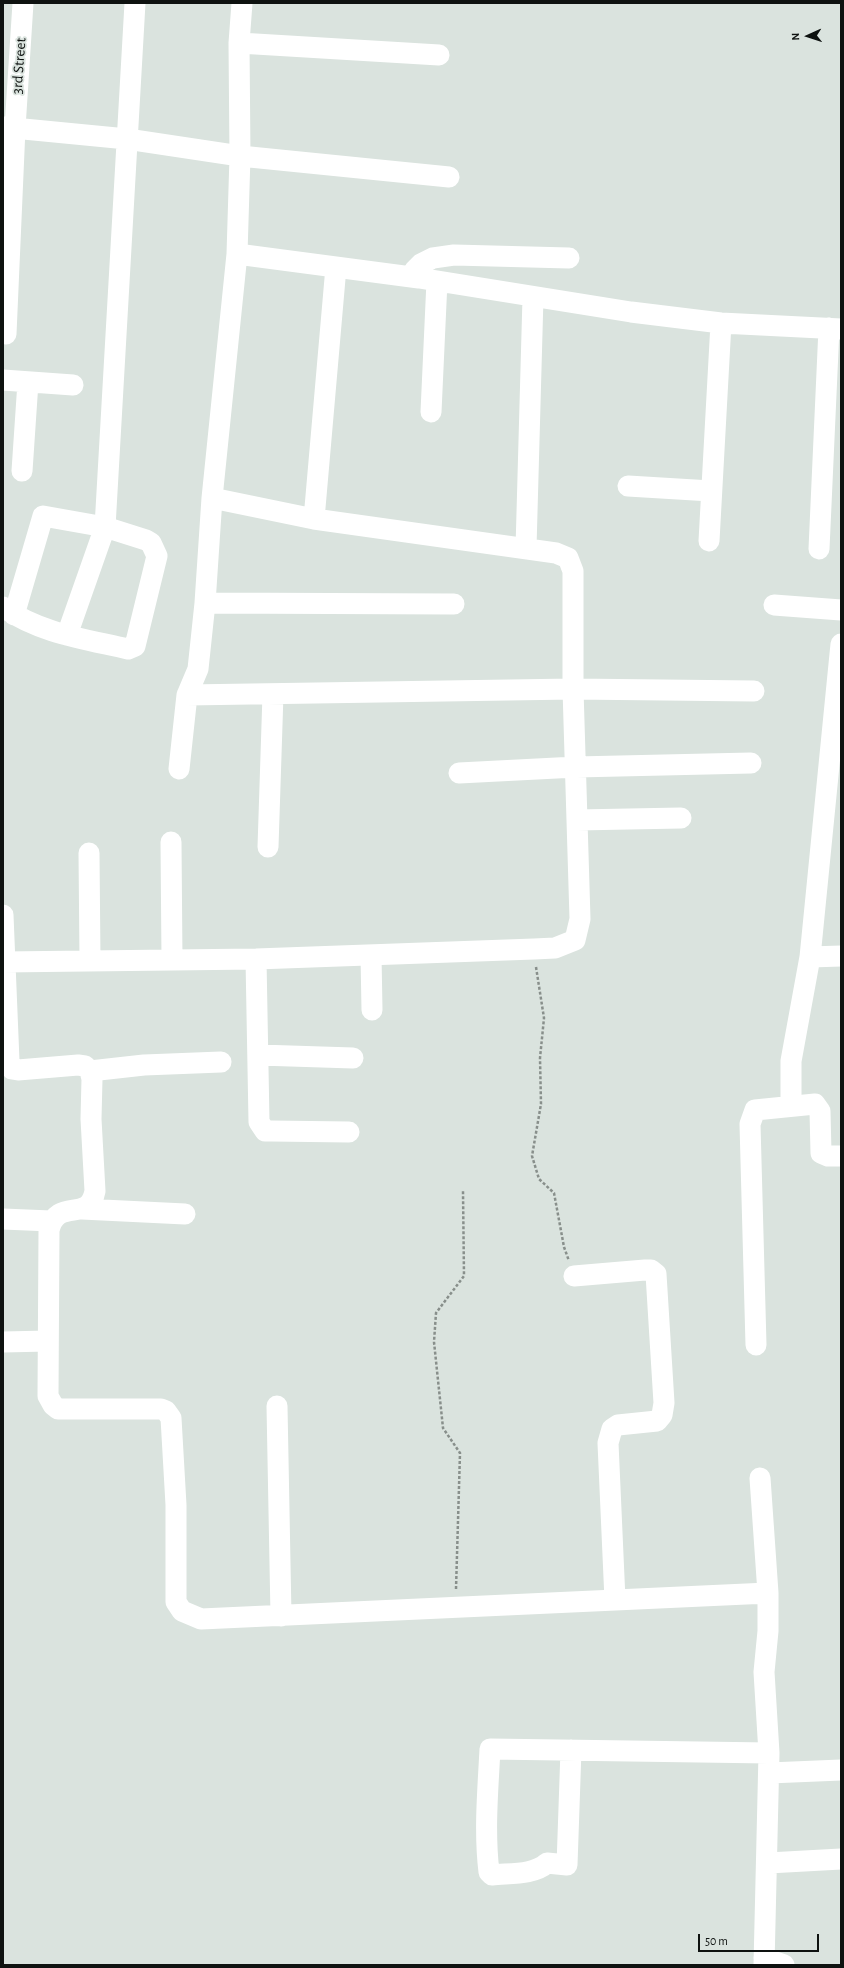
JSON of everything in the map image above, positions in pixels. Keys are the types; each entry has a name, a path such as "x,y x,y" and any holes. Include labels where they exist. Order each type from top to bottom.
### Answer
{"street":[{"name":"3rd Street","path":"6,334 9,128 23,3"},
{"path":"67,635 105,527 135,3"},
{"path":"179,769 187,695 198,669 205,603 212,498 237,254 240,156 240,43 242,3"},
{"path":"240,43 439,55"},
{"path":"9,128 127,139 240,156 449,177"},
{"path":"237,254 411,277 631,312 721,323 835,328 819,549"},
{"path":"411,277 421,264 433,258 454,256 568,258"},
{"path":"314,519 336,267"},
{"path":"431,412 437,281"},
{"path":"526,548 532,297"},
{"path":"709,541 721,323"},
{"path":"3,380 73,385"},
{"path":"22,471 28,382"},
{"path":"628,486 711,491"},
{"path":"4,962 256,959 534,949 555,948 575,940 580,919 573,690 573,571 568,558 556,553 526,548 314,519 212,498"},
{"path":"43,516 105,527 146,540 151,543 157,556 135,646 128,649 67,635 38,627 8,611 43,516"},
{"path":"205,603 454,604"},
{"path":"774,606 841,610"},
{"path":"792,1105 791,1061 810,957 841,644"},
{"path":"187,695 573,690 754,691"},
{"path":"268,847 272,694"},
{"path":"459,773 576,767 751,763"},
{"path":"577,820 681,818"},
{"path":"171,842 172,960"},
{"path":"89,853 90,960"},
{"path":"3,915 9,1061 12,1069 18,1070 78,1065 85,1066 90,1071 95,1191 94,1199 89,1205 82,1209"},
{"path":"370,955 372,1010"},
{"path":"810,957 841,956"},
{"path":"256,959 259,1122 265,1131 349,1132"},
{"path":"258,1055 353,1058"},
{"path":"90,1071 144,1064 221,1062"},
{"path":"756,1345 750,1124 755,1110 792,1105 815,1104 820,1111 821,1153 828,1156 841,1156"},
{"path":"185,1214 82,1209 59,1213 51,1221 49,1230 48,1341 48,1396 52,1405 58,1409 161,1409 166,1411 171,1418 176,1505 176,1602 182,1611 200,1619 768,1593"},
{"path":"3,1219 51,1221"},
{"path":"574,1276 645,1270 651,1270 656,1274 664,1403 662,1415 657,1421 618,1425 612,1429 608,1443 615,1600"},
{"path":"3,1342 48,1341"},
{"path":"277,1406 281,1616"},
{"path":"760,1478 768,1593 768,1631 764,1672 769,1763 768,1863 764,1961 784,1965"},
{"path":"571,1750 567,1865 547,1863 540,1869 531,1871 492,1874 489,1872 488,1865 487,1831 490,1749 571,1750 769,1763 841,1770"},
{"path":"768,1863 841,1859"}],"path":[{"path":"534,949 544,1018 540,1058 541,1104 532,1156 539,1179 554,1193 564,1247 574,1276"},
{"path":"455,1607 460,1453 443,1428 434,1342 436,1313 464,1276 464,1191"}]}
